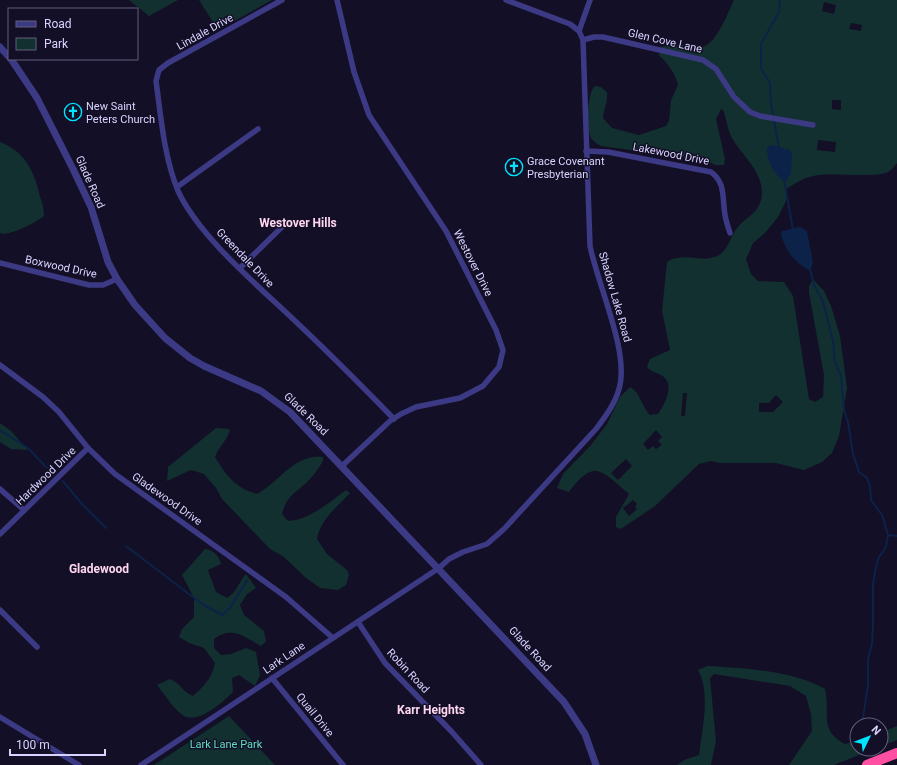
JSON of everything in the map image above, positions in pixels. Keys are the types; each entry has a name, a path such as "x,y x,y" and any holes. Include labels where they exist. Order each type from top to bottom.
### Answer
{"highway":[{"path":"867,765 897,753"}],"street":[{"name":"Lindale Drive","path":"159,71 168,63 282,0"},
{"name":"Westover Drive","path":"337,0 354,72 369,115 446,231 496,330 503,349 502,358 497,370 486,383 477,390 460,398 416,407 394,419 342,466"},
{"path":"506,0 570,24 579,31 590,0"},
{"name":"Shadow Lake Road","path":"439,568 449,559 463,552 487,544 504,529 596,429 609,412 619,390 622,370 620,350 594,268 590,246 583,40 579,31"},
{"name":"Glen Cove Lane","path":"583,40 594,37 603,38 702,60 716,69 734,97 750,112 760,116 813,126"},
{"name":"Glade Road","path":"0,47 8,56"},
{"name":"Glade Road","path":"11,60 38,98 91,207 102,246 117,279 135,305 176,348 204,366 244,382 274,399 290,412 564,702 585,734 596,765"},
{"name":"Greendale Drive","path":"159,71 156,81 169,158 177,187 196,220 240,268 332,356 394,419"},
{"path":"177,187 258,129"},
{"name":"Lakewood Drive","path":"586,151 608,152 711,172 718,178 722,185 725,214 730,233"},
{"path":"240,268 284,225"},
{"name":"Boxwood Drive","path":"0,263 89,285 102,285 117,279"},
{"name":"Gladewood Drive","path":"0,364 43,397 59,412 88,448 115,474 286,597 333,638"},
{"name":"Hardwood Drive","path":"0,534 88,448"},
{"path":"0,489 24,510"},
{"name":"Lark Lane","path":"141,765 439,568"},
{"path":"0,610 37,647"},
{"name":"Robin Road","path":"358,622 385,663 464,744 481,765"},
{"name":"Quail Drive","path":"272,678 343,765"},
{"path":"0,717 79,765"}],"green space":[{"path":"129,0 178,0 149,16"},
{"path":"199,0 272,0 218,30"},
{"path":"734,0 897,0 897,163 892,169 882,174 815,176 802,180 786,189 786,201 778,217 765,233 753,243 746,259 751,274 758,281 784,282 793,296 809,399 815,402 823,397 824,375 809,293 809,286 813,279 824,291 831,306 840,336 847,388 839,436 832,453 822,462 804,470 776,463 720,463 711,461 699,464 655,506 621,529 616,527 616,517 629,494 604,474 598,471 592,471 578,481 569,492 557,488 563,474 591,445 607,424 620,397 630,387 639,396 650,415 658,414 664,405 668,394 668,383 661,375 647,367 650,359 670,350 662,311 667,262 684,257 708,258 719,255 726,248 738,227 757,208 761,200 762,191 761,182 753,167 730,135 723,110 721,109 716,119 725,159 724,165 715,165 706,160 601,146 597,144 590,137 588,128 589,100 595,86 601,87 607,92 603,118 612,128 639,135 666,126 669,121 671,100 678,85 671,69 659,55 661,47 681,45 701,47 706,45 712,41 721,28","holes":["824,2 836,5 834,14 822,11","851,23 862,25 861,31 849,29","832,100 841,100 841,110 832,109","818,140 836,142 835,152 817,150","683,393 687,393 685,416 681,416","776,395 783,402 773,412 759,412 759,403 769,403","656,430 662,437 658,441 662,445 656,449 653,446 648,450 643,444","626,459 632,466 618,480 611,473","633,500 637,504 635,507 637,509 629,516 623,508"]},
{"path":"0,142 15,150 26,161 37,183 44,212 44,216 35,222 16,231 4,234 0,233"},
{"path":"0,423 11,431 28,450 11,449 0,442"},
{"path":"216,428 230,429 215,457 223,470 237,484 257,494 295,464 312,457 323,457 323,461 314,475 293,494 284,507 282,514 288,521 296,520 319,510 346,490 350,493 325,520 317,539 327,554 347,570 349,575 346,585 338,590 320,588 305,577 284,557 270,549 222,499 216,488 204,474 191,470 167,481 168,467"},
{"path":"205,549 216,554 221,564 208,570 216,592 227,598 236,590 246,574 256,588 247,594 240,605 244,615 264,631 266,641 261,646 243,636 232,633 220,635 214,639 214,648 221,655 231,654 246,648 256,652 260,675 255,686 239,675 232,678 233,692 229,696 203,715 190,718 184,716 177,710 157,685 170,679 193,696 207,681 214,668 215,663 204,648 189,643 179,637 182,629 194,617 194,598 182,575"},
{"path":"707,666 752,669 799,678 825,689 828,727 831,733 837,738 845,744 849,743 849,757 854,757 834,765 789,765 812,731 811,714 806,696 790,686 714,674 710,678 716,741 711,765 677,765 684,760 699,755 705,700 702,679 698,670"},
{"name":"Lark Lane Park","path":"229,716 275,765 154,765"},
{"path":"897,726 897,740 889,743 889,730"}],"water":[{"path":"771,145 790,150 792,154 791,174 785,182 775,172 768,157 767,147"},
{"path":"800,227 807,231 813,262 810,271 791,256 786,248 781,234 782,231"}],"waterway":[{"path":"779,148 771,104 770,83 761,68 761,44 779,12 780,0"},
{"path":"784,179 793,230"},
{"path":"810,269 814,285 823,302 833,341 835,362 841,376 844,410 848,422 853,454 859,472 867,478 870,486 871,500 882,515 888,535 886,547 879,557 873,584 872,644 868,659 868,685 863,717"},
{"path":"0,430 28,448 45,466 56,473"},
{"path":"63,481 81,503 106,528"},
{"path":"888,535 897,536"},
{"path":"126,546 202,604 222,615 230,608 247,580"}],"place":[{"name":"New Saint Peters Church","path":"73,112"},
{"name":"Grace Covenant Presbyterian","path":"514,167"}],"district":[{"name":"Westover Hills","path":"298,223"},
{"name":"Gladewood","path":"99,569"},
{"name":"Karr Heights","path":"431,710"}]}
